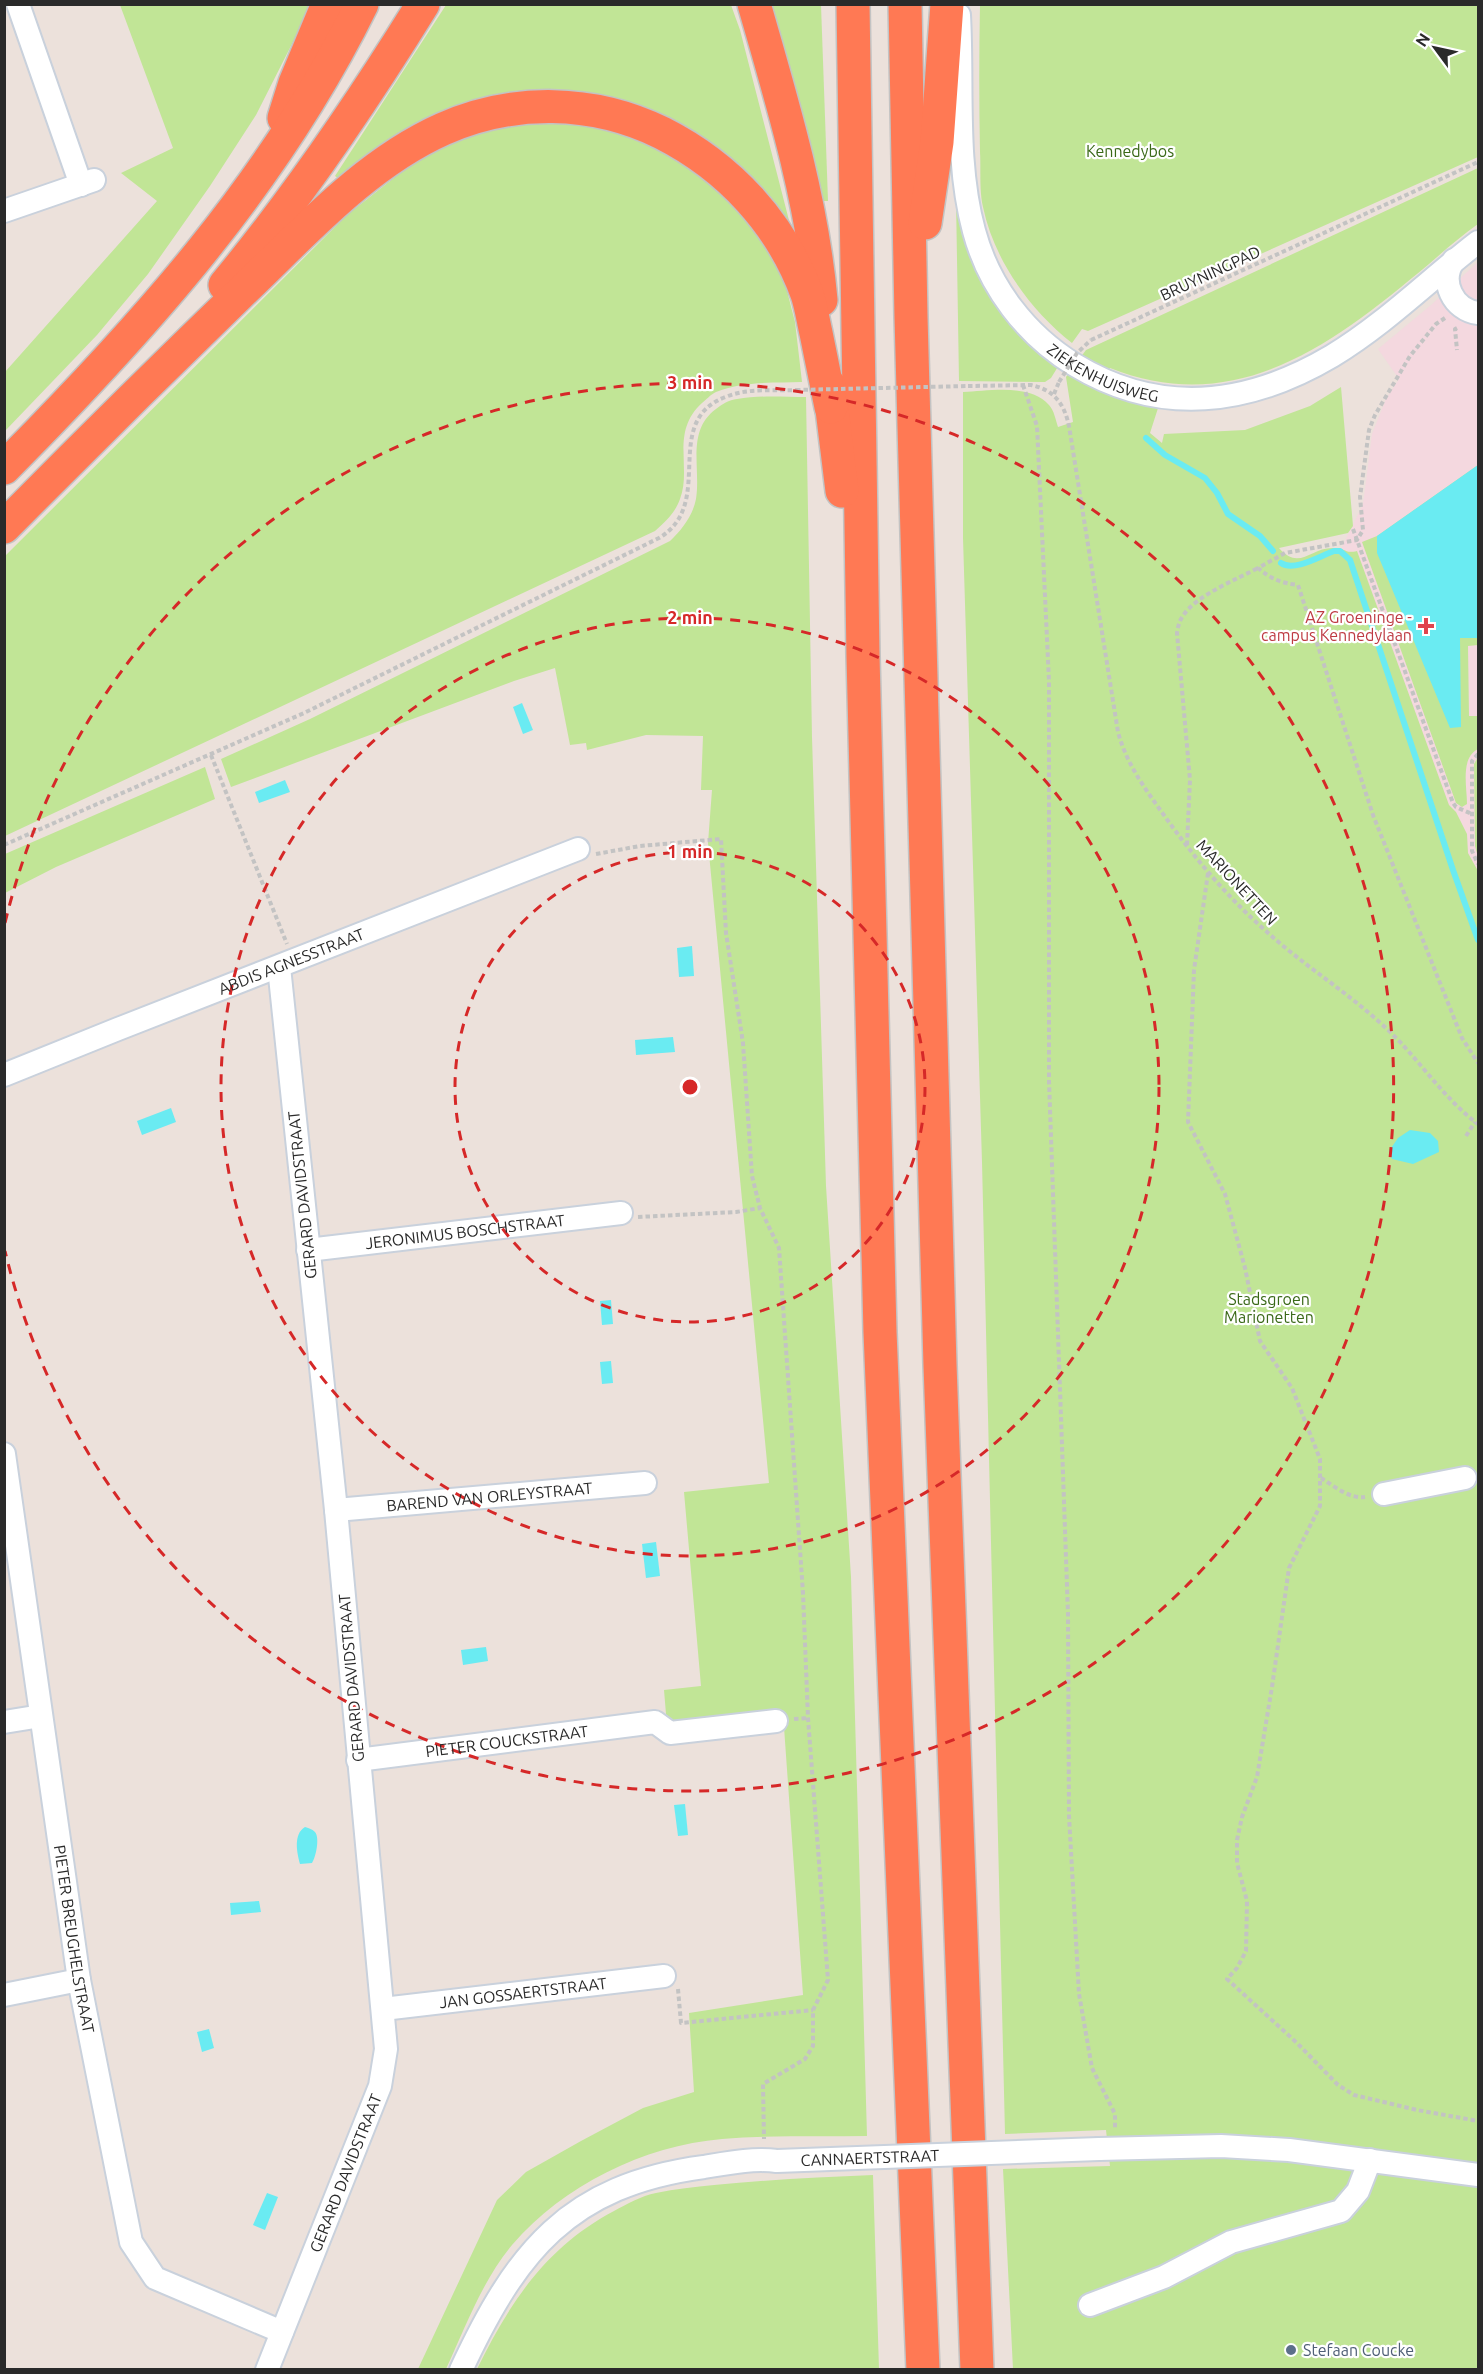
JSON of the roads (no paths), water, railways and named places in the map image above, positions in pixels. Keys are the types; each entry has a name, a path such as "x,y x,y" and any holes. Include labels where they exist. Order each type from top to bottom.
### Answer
{"highway":[{"path":"271,161 295,83 328,4"},
{"path":"4,468 90,382 196,260 271,161 309,103 362,4"},
{"path":"299,187 399,4"},
{"path":"135,394 231,278 299,187 369,91 423,4"},
{"path":"754,4 789,126 819,268 831,407 863,657"},
{"path":"853,4 863,657 880,1332 923,2370"},
{"path":"905,4 911,317 940,1365 977,2370"},
{"path":"911,317 937,142 947,4"},
{"path":"4,527 135,394 355,186 398,153 442,129 481,115 517,108 560,106 605,112 656,130 703,157 750,199 770,223 789,253 808,296 831,407"}],"street":[{"path":"4,211 88,182 18,4"},
{"name":"ZIEKENHUISWEG","path":"958,4 962,150 969,208 980,248 997,284 1022,323 1046,345 1086,371 1114,384 1148,395 1195,400 1227,397 1259,390 1294,376 1333,355 1479,242"},
{"path":"1454,260 1448,275 1450,291 1452,297 1462,306 1471,320"},
{"path":"1427,283 1440,281 1450,291"},
{"name":"ABDIS AGNESSTRAAT","path":"4,1075 578,849"},
{"name":"GERARD DAVIDSTRAAT","path":"267,2370 380,2086 386,2049 336,1510 308,1250 286,964"},
{"name":"JERONIMUS BOSCHSTRAAT","path":"308,1250 621,1213"},
{"name":"PIETER BREUGHELSTRAAT","path":"4,1454 79,1980 131,2242 155,2278 282,2332"},
{"path":"1384,1494 1465,1478"},
{"name":"BAREND VAN ORLEYSTRAAT","path":"336,1510 645,1483"},
{"path":"4,1722 41,1716"},
{"name":"PIETER COUCKSTRAAT","path":"358,1760 655,1722 670,1732 776,1721"},
{"name":"JAN GOSSAERTSTRAAT","path":"383,2009 664,1976"},
{"path":"4,1995 79,1980"},
{"name":"CANNAERTSTRAAT","path":"462,2370 490,2311 516,2270 549,2233 586,2205 624,2186 671,2171 744,2161 1221,2146 1289,2150 1479,2175"},
{"path":"1090,2305 1164,2277 1230,2242 1341,2211 1358,2191 1370,2160"}],"water":[{"path":"1478,465 1478,638 1460,638 1461,727 1450,728 1377,553 1377,536"},
{"path":"522,703 533,730 523,734 513,707"},
{"path":"285,780 290,792 259,803 255,792"},
{"path":"692,946 694,976 679,977 677,948"},
{"path":"673,1037 675,1052 636,1055 635,1040"},
{"path":"171,1108 176,1122 142,1135 137,1121"},
{"path":"1410,1130 1430,1133 1438,1141 1439,1152 1413,1164 1392,1159 1389,1151 1398,1138"},
{"path":"611,1300 613,1324 602,1325 600,1301"},
{"path":"611,1361 613,1383 602,1384 600,1362"},
{"path":"656,1542 660,1576 646,1578 642,1544"},
{"path":"486,1647 488,1661 463,1665 461,1650"},
{"path":"685,1804 688,1835 678,1836 674,1805"},
{"path":"305,1827 315,1832 317,1847 312,1863 300,1864 297,1839"},
{"path":"259,1901 261,1912 231,1915 230,1903"},
{"path":"209,2029 214,2048 202,2052 197,2032"},
{"path":"267,2193 278,2197 265,2230 253,2225"}],"waterway":[{"path":"1146,438 1165,455 1205,478 1217,493 1228,514 1260,536 1273,551"},
{"path":"1281,563 1293,566 1334,551 1340,551 1350,560 1478,940"}],"place":[{"name":"AZ Groeninge - campus Kennedylaan","path":"1426,626"},
{"name":"Stefaan Coucke","path":"1291,2350"}],"park label":[{"name":"Kennedybos","path":"1130,151"},
{"name":"Stadsgroen Marionetten","path":"1269,1308"}]}
